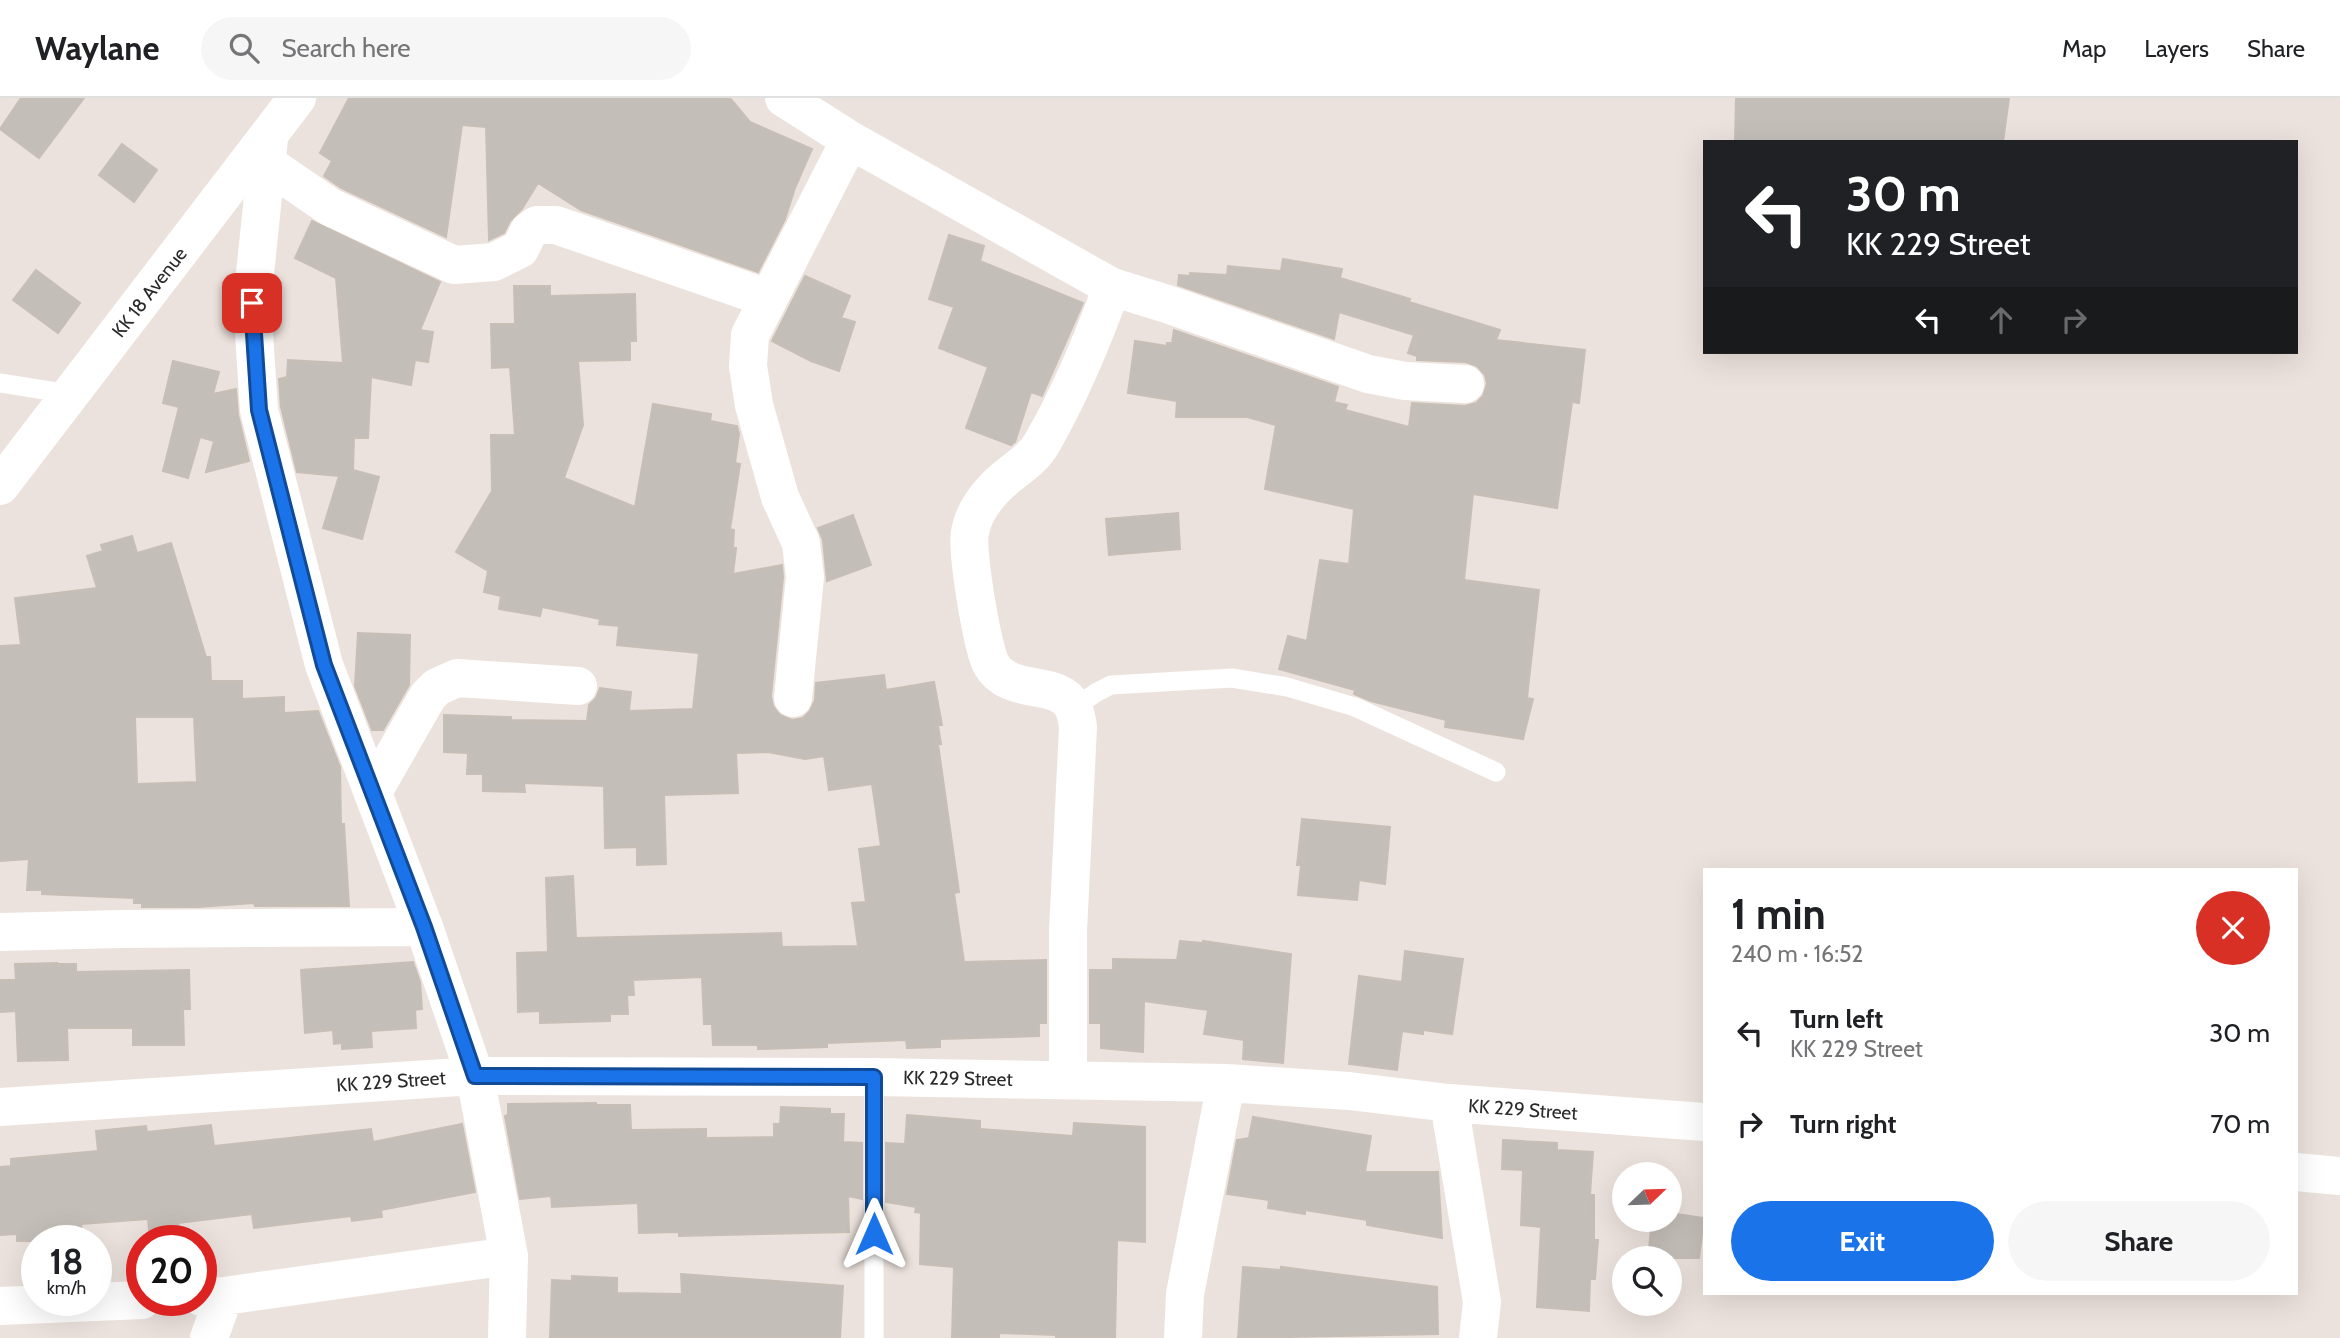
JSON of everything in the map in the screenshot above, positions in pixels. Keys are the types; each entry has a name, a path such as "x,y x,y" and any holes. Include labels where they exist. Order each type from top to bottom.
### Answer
{"street":[{"name":"KK 18 Avenue","path":"0,486 69,394 267,150 297,98"},
{"path":"784,98 849,140 1112,287 1368,374 1405,381 1465,384"},
{"path":"793,698 805,577 801,543 780,497 754,405 748,366 750,335 849,140"},
{"path":"267,150 330,207 454,265 494,262 520,249 529,231 537,225 556,225 767,298"},
{"path":"267,150 252,303 259,410 324,665 424,927 475,1076 509,1256 507,1338"},
{"path":"1068,1079 1068,931 1078,727 1074,708 1069,700 1059,693 1015,684 1002,676 991,663 975,598 969,535 976,511 994,488 1020,469 1041,446 1086,359 1112,287"},
{"path":"373,792 428,696 437,687 457,678 578,686"},
{"path":"0,932 424,927"},
{"name":"KK 229 Street","path":"0,1107 475,1076 874,1077 1226,1083 1703,1122"},
{"path":"1182,1338 1185,1294 1226,1083"},
{"path":"1449,1103 1482,1302 1478,1338"},
{"path":"2298,1172 2340,1176"},
{"path":"217,1295 509,1256"},
{"path":"0,1306 126,1301"},
{"path":"209,1338 211,1316"}],"lane":[{"path":"0,383 69,394"},
{"path":"1074,708 1111,685 1232,678 1287,687 1355,707 1496,772"},
{"path":"874,1077 874,1338"}],"building":[{"path":"21,98 84,98 39,158 0,129"},
{"path":"349,98 730,98 750,122 812,149 785,219 758,272 581,210 538,183 504,233 489,240 486,127 462,125 446,237 341,188 324,176 332,161 320,153"},
{"path":"1736,98 2009,98 2003,140 1735,140"},
{"path":"122,144 157,170 134,202 99,175"},
{"path":"312,221 440,282 420,330 433,332 428,362 415,360 411,385 371,377 368,438 354,438 353,470 379,477 362,539 323,528 339,476 297,472 281,407 279,379 287,377 288,360 343,363 336,278 295,258"},
{"path":"949,235 984,246 980,261 1083,303 1042,396 1031,392 1015,442 1011,445 966,428 988,367 939,348 954,307 929,299"},
{"path":"1283,259 1342,269 1340,278 1500,330 1496,340 1585,350 1579,403 1572,402 1557,508 1473,494 1464,580 1539,590 1527,698 1533,699 1523,739 1445,727 1446,720 1371,701 1354,694 1355,690 1279,669 1288,636 1307,641 1320,560 1349,564 1354,509 1265,489 1276,425 1247,417 1176,417 1177,401 1128,393 1135,341 1167,346 1167,343 1172,343 1174,330 1338,387 1334,402 1347,405 1345,410 1409,427 1412,403 1465,406 1476,403 1483,396 1487,384 1485,375 1477,366 1466,362 1417,360 1417,356 1408,353 1414,335 1339,312 1334,339 1178,285 1179,275 1227,275 1228,266 1281,271"},
{"path":"36,270 80,303 58,333 13,300"},
{"path":"805,276 850,296 841,318 855,322 839,371 811,361 772,341"},
{"path":"514,286 550,286 550,296 635,294 636,341 630,341 630,360 578,361 583,425 564,478 635,507 653,404 711,414 710,421 737,426 739,434 735,463 740,464 730,529 734,530 733,548 736,548 733,574 782,565 771,696 773,706 780,715 792,720 803,718 815,700 816,683 884,675 886,690 934,682 942,725 938,725 941,744 938,744 959,892 954,893 964,962 1046,960 1046,1023 1039,1023 1039,1036 940,1039 940,1047 907,1048 906,1040 827,1043 827,1047 758,1049 758,1045 713,1045 712,1024 704,1024 702,977 633,980 634,995 627,995 628,1014 610,1014 610,1021 540,1023 540,1011 518,1012 517,953 548,952 546,878 573,876 576,938 781,933 782,947 858,946 852,903 866,902 859,849 881,846 872,784 829,790 824,756 805,759 768,752 736,753 738,793 664,795 666,864 637,865 637,847 605,848 604,786 524,783 525,792 483,791 483,774 467,774 468,753 444,752 444,715 511,717 511,720 587,721 589,705 600,688 631,692 629,711 693,709 699,653 617,645 619,626 599,624 600,619 542,607 540,616 499,609 501,596 484,592 488,571 456,552 492,491 491,435 515,435 510,367 492,368 491,324 515,324"},
{"path":"173,361 219,372 213,394 236,389 238,415 249,461 206,472 214,441 200,437 188,478 163,471 179,407 163,403"},
{"path":"1178,513 1180,549 1109,555 1106,519"},
{"path":"853,515 871,565 827,581 823,540 818,528"},
{"path":"132,536 137,553 171,543 206,657 210,657 211,681 242,681 242,699 284,697 284,713 318,711 340,767 341,824 344,824 349,906 255,906 254,903 142,907 142,903 134,903 134,898 42,894 42,890 27,890 29,859 0,861 0,646 21,645 15,598 97,588 87,556 103,551 101,545","holes":["135,717 194,717 197,782 137,784"]},
{"path":"358,633 410,635 409,685 383,730 372,730 355,686"},
{"path":"1302,819 1390,827 1385,884 1359,880 1357,900 1298,895 1301,865 1297,865"},
{"path":"1180,941 1203,941 1291,954 1283,1063 1243,1059 1244,1040 1204,1034 1208,1010 1144,1001 1143,1052 1101,1048 1101,1023 1090,1023 1090,970 1113,970 1113,959 1177,960"},
{"path":"1405,951 1463,959 1452,1034 1423,1030 1423,1034 1402,1031 1397,1070 1349,1064 1359,976 1402,982"},
{"path":"413,962 420,982 422,1009 415,1010 416,1028 371,1031 372,1047 342,1049 342,1043 334,1044 333,1030 305,1033 301,970"},
{"path":"15,964 76,964 76,972 189,970 190,1009 183,1009 184,1045 133,1045 133,1028 67,1028 68,1060 18,1061 16,1011 0,1012 0,980 16,980"},
{"path":"508,1104 630,1105 631,1130 706,1129 706,1138 774,1137 774,1124 780,1124 781,1107 830,1109 830,1114 844,1114 843,1142 862,1143 862,1199 848,1196 849,1232 679,1236 679,1232 639,1233 638,1203 552,1207 551,1196 520,1199 505,1116 508,1115"},
{"path":"907,1115 980,1121 980,1129 1073,1136 1074,1123 1145,1127 1145,1242 1117,1240 1115,1338 1056,1338 1056,1335 999,1333 999,1338 952,1338 954,1267 920,1264 921,1213 915,1212 916,1207 886,1202 886,1143 905,1144"},
{"path":"1253,1117 1371,1136 1365,1172 1438,1172 1442,1238 1367,1225 1367,1220 1305,1210 1305,1214 1268,1208 1269,1200 1227,1194 1237,1140 1249,1138"},
{"path":"462,1124 475,1192 381,1210 382,1217 352,1221 351,1216 254,1228 252,1214 178,1225 149,1225 148,1219 81,1225 21,1225 21,1241 17,1241 17,1234 0,1235 0,1167 11,1166 11,1159 98,1151 96,1131 146,1126 147,1132 211,1125 214,1146 371,1129 373,1142"},
{"path":"1503,1140 1557,1143 1557,1150 1593,1152 1590,1195 1594,1195 1594,1240 1598,1240 1595,1279 1590,1279 1589,1311 1537,1307 1541,1227 1521,1225 1523,1170 1502,1169"},
{"path":"1682,1215 1703,1218 1699,1258 1682,1258 1682,1246 1649,1246 1651,1232 1682,1232"},
{"path":"1243,1267 1281,1270 1281,1267 1437,1287 1438,1334 1238,1338"},
{"path":"681,1274 843,1286 840,1338 550,1338 552,1280 572,1281 572,1276 617,1278 617,1293 682,1294"}],"route":[{"path":"252,303 259,410 324,665 424,927 475,1076 874,1077 874,1234"}]}
